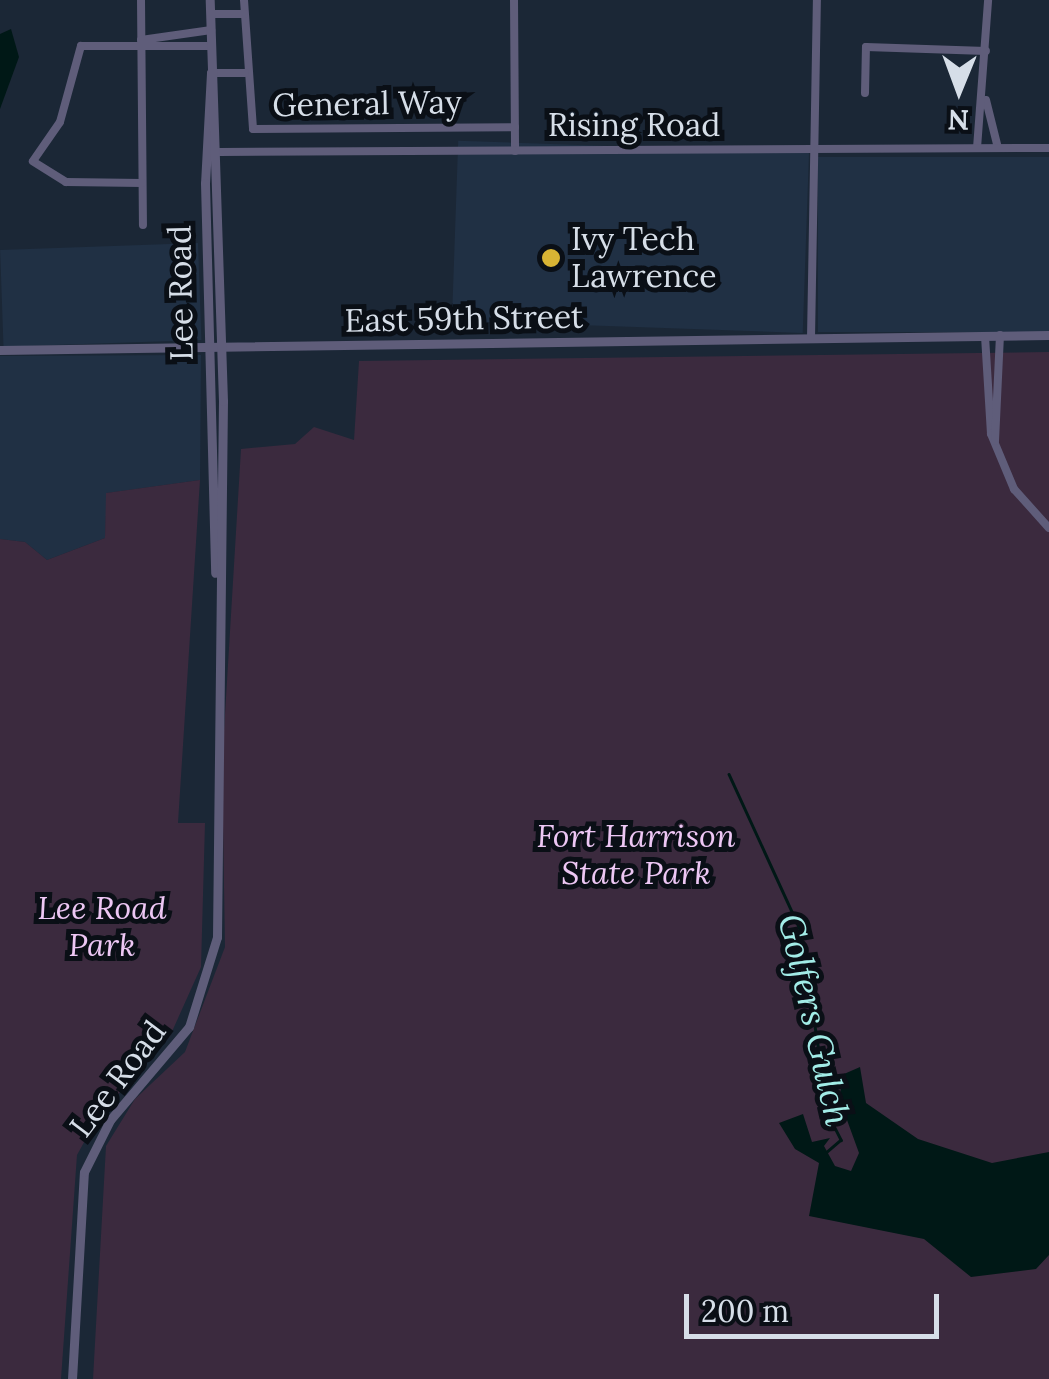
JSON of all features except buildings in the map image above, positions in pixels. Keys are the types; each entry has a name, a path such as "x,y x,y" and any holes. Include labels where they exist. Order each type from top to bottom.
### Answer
{"street":[{"path":"141,0 143,225"},
{"name":"Lee Road","path":"72,1379 75,1214 85,1168 110,1120 185,1034 215,953 216,573 222,347 220,152 210,0"},
{"path":"244,0 245,73"},
{"path":"514,0 515,151"},
{"path":"811,338 818,0"},
{"path":"977,148 985,96 988,0"},
{"path":"211,14 244,14"},
{"path":"142,182 66,182 32,158 60,122 82,45 211,30"},
{"path":"141,40 211,46"},
{"path":"864,93 866,47 986,51"},
{"name":"Lee Road","path":"212,73 204,83 207,348 216,573"},
{"name":"General Way","path":"212,73 245,73 246,118 257,130 515,127"},
{"path":"985,96 998,148"},
{"name":"Rising Road","path":"220,152 1049,148"},
{"name":"East 59th Street","path":"0,350 1049,335"},
{"path":"985,336 995,441 1014,489 1049,528"},
{"path":"995,441 1000,336"}],"shaded area":[{"path":"11,29 19,57 0,109 0,34"},
{"path":"458,141 809,153 803,333 452,321"},
{"path":"818,157 1049,157 1049,332 818,332"},
{"path":"198,243 201,340 4,347 0,250"},
{"path":"201,355 200,480 107,493 105,538 47,560 25,542 0,539 0,356"},
{"path":"860,1067 866,1103 918,1139 992,1163 1049,1152 1049,1255 1036,1269 971,1277 924,1239 809,1216 819,1163 795,1149 779,1123 803,1114 812,1142 830,1138 824,1146 835,1166 851,1171 859,1153 839,1098 844,1074"}],"green space":[{"name":"Fort Harrison State Park","path":"1049,352 1049,1379 93,1379 106,1146 135,1099 185,1052 225,947 222,764 241,449 295,444 314,427 354,440 359,361"},
{"name":"Lee Road Park","path":"200,480 178,823 205,823 201,967 170,1036 98,1117 77,1155 61,1379 0,1379 0,539 25,542 47,560 105,538 106,493"}],"waterway":[{"name":"Golfers Gulch","path":"729,774 800,929 829,1116 841,1140 827,1152"}],"place":[{"name":"Ivy Tech Lawrence","path":"551,258"}]}
